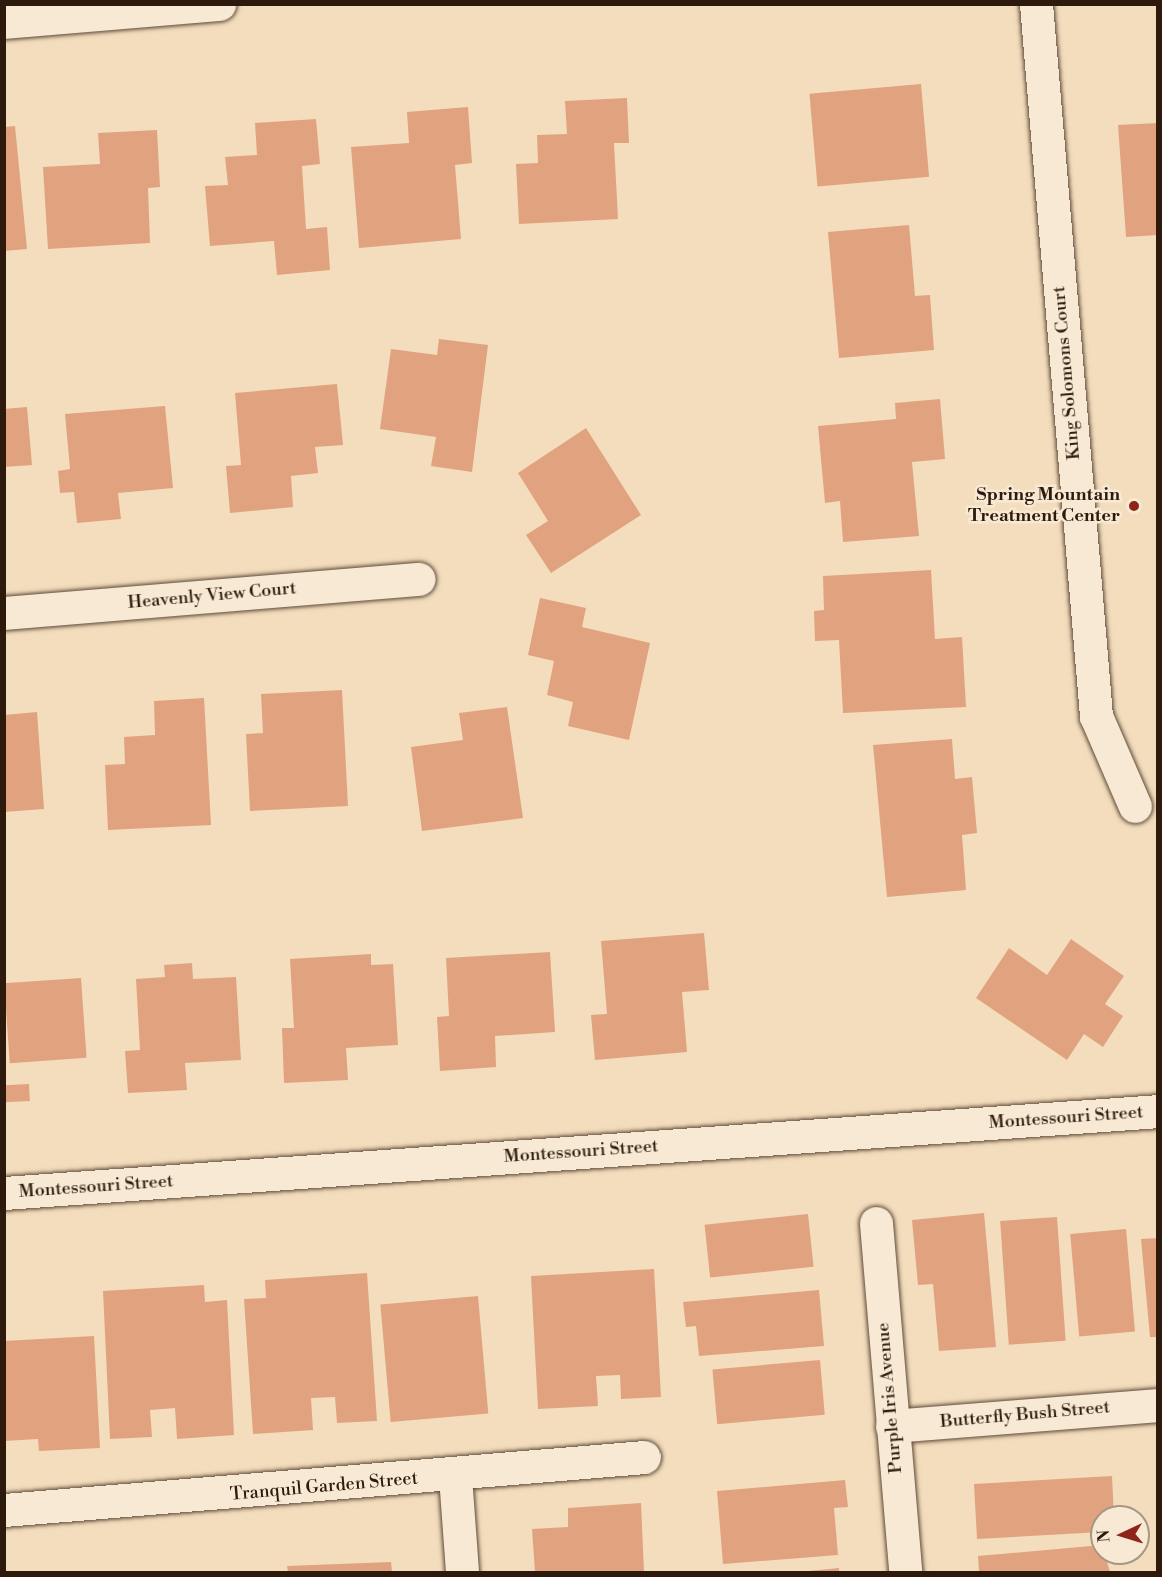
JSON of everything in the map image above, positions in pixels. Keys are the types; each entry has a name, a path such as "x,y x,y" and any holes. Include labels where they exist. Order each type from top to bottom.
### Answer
{"street":[{"path":"4,22 129,7 219,4"},
{"name":"King Solomons Court","path":"1036,4 1096,716 1135,806"},
{"name":"Heavenly View Court","path":"4,613 419,579"},
{"name":"Montessouri Street","path":"4,1193 1158,1111"},
{"name":"Purple Iris Avenue","path":"876,1223 905,1572"},
{"name":"Butterfly Bush Street","path":"892,1426 1158,1405"},
{"name":"Tranquil Garden Street","path":"4,1510 455,1476 644,1457"},
{"path":"455,1476 462,1572"}],"building":[{"path":"921,84 929,177 818,186 809,94"},
{"path":"627,98 629,143 614,143 618,219 519,224 516,164 538,163 537,135 567,134 565,101"},
{"path":"468,107 472,163 455,165 461,239 359,248 351,147 409,143 407,112"},
{"path":"316,119 320,164 302,166 306,229 327,227 330,270 277,275 274,241 210,246 205,186 228,185 225,157 257,155 255,123"},
{"path":"1158,123 1158,235 1126,237 1118,125"},
{"path":"15,126 27,249 4,251 4,127"},
{"path":"157,130 160,187 148,188 150,243 48,249 43,167 100,164 98,133"},
{"path":"909,225 915,296 930,295 934,350 839,358 828,232"},
{"path":"439,339 488,345 472,472 431,466 436,437 380,429 391,349 437,355"},
{"path":"337,384 343,445 315,447 318,473 291,476 293,507 230,513 226,466 241,465 235,393"},
{"path":"940,399 945,459 912,462 919,536 843,542 840,501 825,503 818,426 896,419 895,403"},
{"path":"165,406 173,488 118,493 121,519 77,523 74,492 60,493 58,471 70,469 65,414"},
{"path":"27,407 32,465 4,467 4,409"},
{"path":"586,428 641,515 551,573 526,535 548,521 518,473"},
{"path":"931,570 935,639 962,637 966,707 843,713 839,640 815,641 814,611 824,610 823,576"},
{"path":"540,598 586,608 582,627 650,643 629,740 568,726 573,702 547,695 554,661 528,655"},
{"path":"342,690 348,806 250,811 246,734 263,733 261,694"},
{"path":"204,698 211,825 108,830 105,765 125,764 124,737 155,735 154,701"},
{"path":"507,707 523,818 422,831 411,747 463,740 459,713"},
{"path":"37,712 44,809 4,812 4,715"},
{"path":"952,739 955,779 972,777 977,833 962,835 966,890 887,897 873,745"},
{"path":"704,933 709,990 682,992 687,1052 595,1060 591,1015 607,1014 601,941"},
{"path":"1071,939 1124,976 1105,1004 1123,1016 1103,1047 1084,1034 1067,1060 976,998 1009,948 1047,975"},
{"path":"550,952 555,1032 495,1036 496,1067 440,1071 437,1017 449,1016 446,958"},
{"path":"371,954 371,965 393,964 398,1045 346,1048 348,1080 284,1083 282,1028 294,1028 290,959"},
{"path":"192,963 193,979 236,977 241,1060 185,1063 187,1090 128,1093 125,1051 140,1050 136,979 165,977 164,965"},
{"path":"81,978 87,1058 10,1063 4,983"},
{"path":"29,1084 30,1101 5,1102 4,1085"},
{"path":"984,1213 996,1347 939,1351 933,1284 918,1285 912,1220"},
{"path":"808,1214 814,1267 710,1278 705,1225"},
{"path":"1057,1217 1066,1341 1009,1345 1000,1221"},
{"path":"1126,1229 1135,1332 1079,1336 1070,1234"},
{"path":"1158,1238 1158,1337 1150,1337 1141,1239"},
{"path":"654,1269 661,1397 621,1399 620,1375 596,1376 598,1406 538,1409 531,1276"},
{"path":"367,1273 377,1421 337,1423 335,1397 311,1398 313,1430 253,1434 244,1299 266,1298 265,1280"},
{"path":"204,1285 205,1302 227,1300 234,1435 177,1439 175,1408 150,1410 152,1437 110,1439 103,1291"},
{"path":"819,1290 824,1346 699,1356 696,1326 686,1327 683,1302"},
{"path":"478,1296 488,1414 391,1422 380,1305"},
{"path":"94,1336 100,1448 39,1451 38,1439 4,1441 4,1341"},
{"path":"820,1360 825,1415 717,1424 712,1369"},
{"path":"1112,1476 1113,1505 1090,1505 1090,1533 977,1539 974,1484"},
{"path":"845,1480 848,1507 834,1508 838,1555 723,1564 717,1491"},
{"path":"641,1503 644,1572 535,1572 532,1529 568,1527 568,1508"},
{"path":"1090,1546 1090,1565 1108,1565 1110,1572 979,1572 978,1556"},
{"path":"391,1562 392,1572 288,1572 287,1566"},
{"path":"839,1568 839,1572 809,1572 809,1571"}],"place":[{"name":"Spring Mountain Treatment Center","path":"1134,506"}]}
